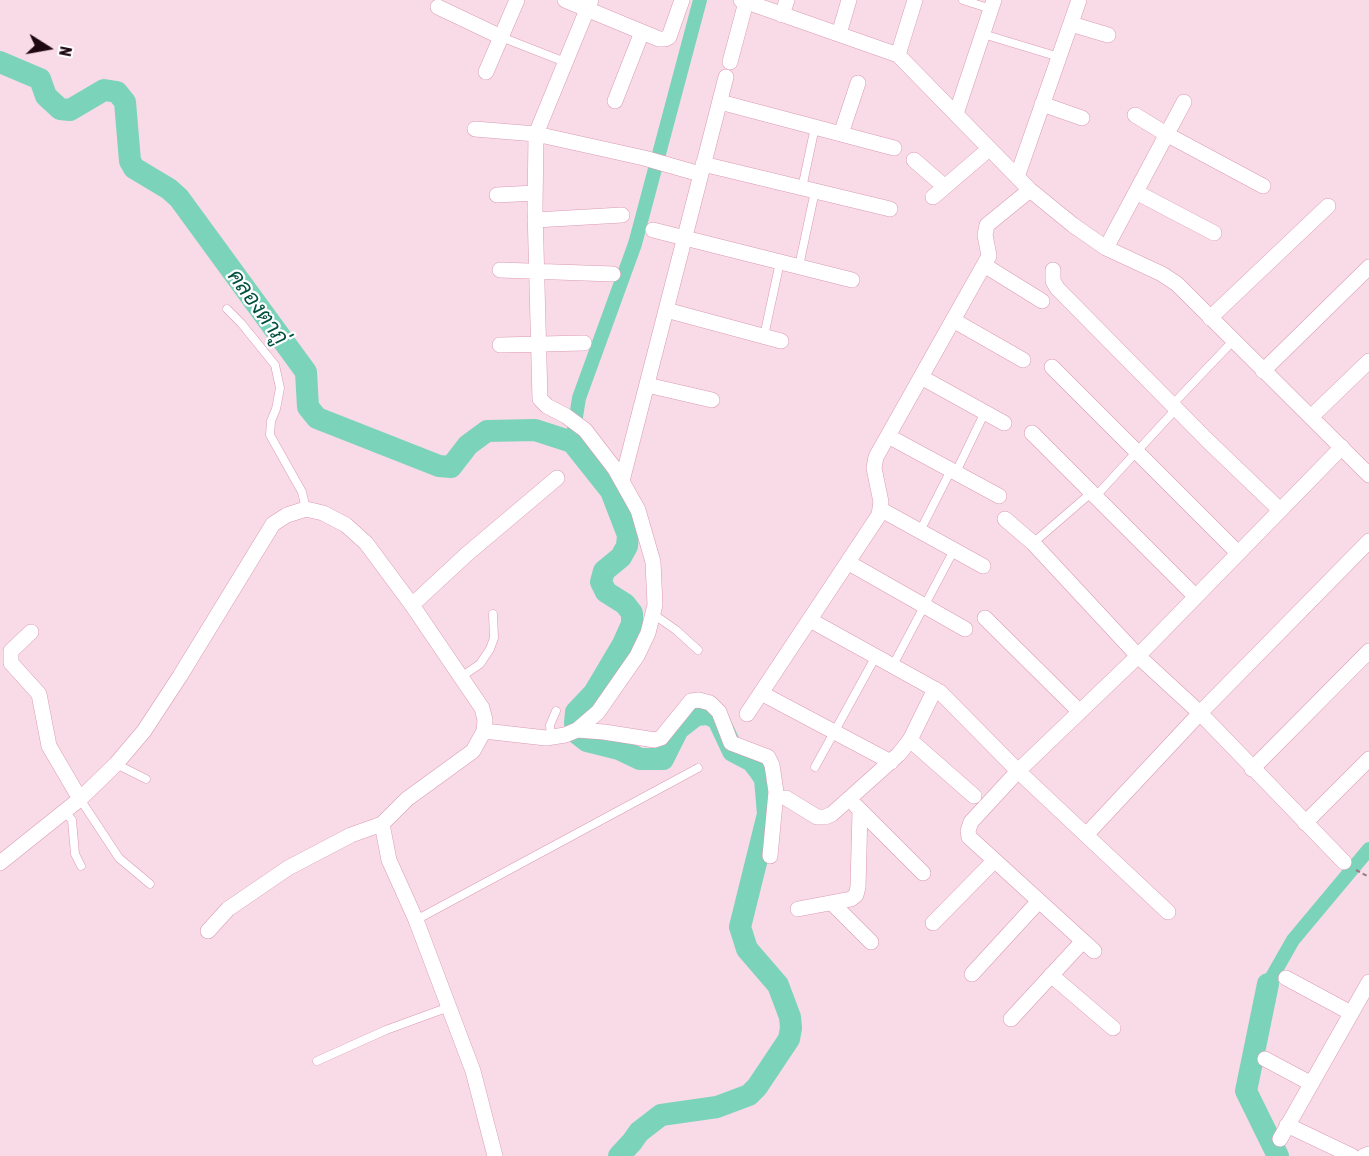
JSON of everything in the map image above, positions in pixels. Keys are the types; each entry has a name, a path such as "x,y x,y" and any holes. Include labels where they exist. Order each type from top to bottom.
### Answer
{"street":[{"path":"486,72 517,0"},
{"path":"565,0 589,5 659,39 669,37 682,0"},
{"path":"839,34 849,0"},
{"path":"898,55 915,0"},
{"path":"1017,177 1079,0"},
{"path":"622,481 744,1 785,7 839,34 898,55 1030,190 1106,248 1170,279 1369,475"},
{"path":"956,114 993,4"},
{"path":"578,730 598,711 637,656 648,633 655,605 653,562 638,510 622,481 585,430 540,399 535,220 536,134 589,5"},
{"path":"438,7 501,37"},
{"path":"1071,24 1108,35"},
{"path":"615,100 642,32"},
{"path":"841,134 858,83"},
{"path":"720,102 894,148"},
{"path":"1106,248 1184,102"},
{"path":"1042,104 1082,118"},
{"path":"1135,115 1263,186"},
{"path":"475,129 536,134 666,164 809,190 890,209"},
{"path":"914,160 939,192 989,149"},
{"path":"747,714 879,515 880,502 874,468 876,458 984,265 988,256 985,235 987,225 1030,190"},
{"path":"1136,192 1214,233"},
{"path":"497,195 535,193"},
{"path":"1210,318 1328,206"},
{"path":"535,220 622,215"},
{"path":"653,230 852,280"},
{"path":"984,265 1042,301"},
{"path":"1263,371 1369,267"},
{"path":"500,270 613,274"},
{"path":"1053,270 1053,281 1057,288 1280,510"},
{"path":"666,310 781,341"},
{"path":"953,320 1023,360"},
{"path":"500,345 584,343"},
{"path":"1311,417 1369,361"},
{"path":"1052,367 1238,553"},
{"path":"921,377 1004,423"},
{"path":"646,385 712,400"},
{"path":"1032,433 1195,596"},
{"path":"888,436 999,495"},
{"path":"1011,1019 1052,975 1088,946 969,837 971,822 1018,771 1138,656 1342,447"},
{"path":"412,605 467,554 557,478"},
{"path":"0,863 80,799 116,764 144,730 180,676 273,524 287,515 306,509 323,513 346,525 366,543 412,605 482,708 485,720 484,731 473,751 407,799 382,824 351,835 288,868 228,909 208,931"},
{"path":"880,509 983,566"},
{"path":"1005,519 1033,543 1138,656 1200,713 1344,862"},
{"path":"1086,835 1200,713 1369,541"},
{"path":"849,563 965,629"},
{"path":"985,618 1080,712"},
{"path":"810,620 934,689 1168,912"},
{"path":"31,632 11,651 11,663 39,694 49,746 80,799"},
{"path":"1252,769 1367,658"},
{"path":"786,798 817,817 825,817 855,805 910,740 934,689"},
{"path":"761,693 891,762"},
{"path":"484,731 551,738 578,730 655,740 661,738 691,701 699,700 710,703 719,712 731,743 768,757 772,765 776,792 770,856"},
{"path":"910,740 974,796"},
{"path":"1305,823 1369,759"},
{"path":"855,805 923,873"},
{"path":"798,909 851,899 856,895 855,805"},
{"path":"382,824 389,860 416,920 473,1071 495,1156"},
{"path":"933,923 994,861"},
{"path":"972,974 1039,901"},
{"path":"832,903 871,942"},
{"path":"1052,975 1113,1028"},
{"path":"1286,978 1351,1013"},
{"path":"1280,1139 1369,982"},
{"path":"1265,1059 1310,1083"},
{"path":"1287,1125 1352,1156"},
{"path":"1364,1156 1369,1154"}],"lane":[{"path":"963,0 993,4"},
{"path":"983,34 1059,57"},
{"path":"501,37 565,62"},
{"path":"798,266 809,190 814,127"},
{"path":"764,336 780,262"},
{"path":"227,309 275,365 279,388 270,435 302,492 306,509"},
{"path":"1033,543 1093,495 1136,452 1233,341"},
{"path":"921,531 985,412"},
{"path":"892,665 954,550"},
{"path":"461,677 480,664 490,649 494,638 493,614"},
{"path":"653,614 676,630 698,650"},
{"path":"815,767 876,656"},
{"path":"551,738 550,725 556,711"},
{"path":"116,764 146,779"},
{"path":"416,920 698,768"},
{"path":"80,799 118,858 150,884"},
{"path":"65,812 72,820 75,854 81,866"},
{"path":"317,1061 386,1030 449,1006"}],"waterway":[{"path":"572,442 579,398 635,244 700,0"},
{"name":"คลองตาภู่","path":"0,62 40,79 46,96 60,109 70,110 104,90 117,92 125,102 130,161 134,168 169,189 179,198 306,372 308,407 317,418 439,466 451,467 468,445 487,431 535,430 572,442 611,491 628,535 627,546 621,557 604,571 601,582 606,592 625,604 632,613 632,624 594,693 576,712 575,723 578,734 587,741 619,749 640,759 663,759 678,729 696,715 708,714 718,719 733,751 752,761 759,770 765,779 768,814 740,927 747,949 778,985 790,1017 791,1028 789,1039 757,1087 749,1095 717,1107 661,1115 639,1132 619,1156"},
{"path":"1268,984 1293,940 1369,849"},
{"path":"1268,984 1246,1091 1278,1156"}]}
